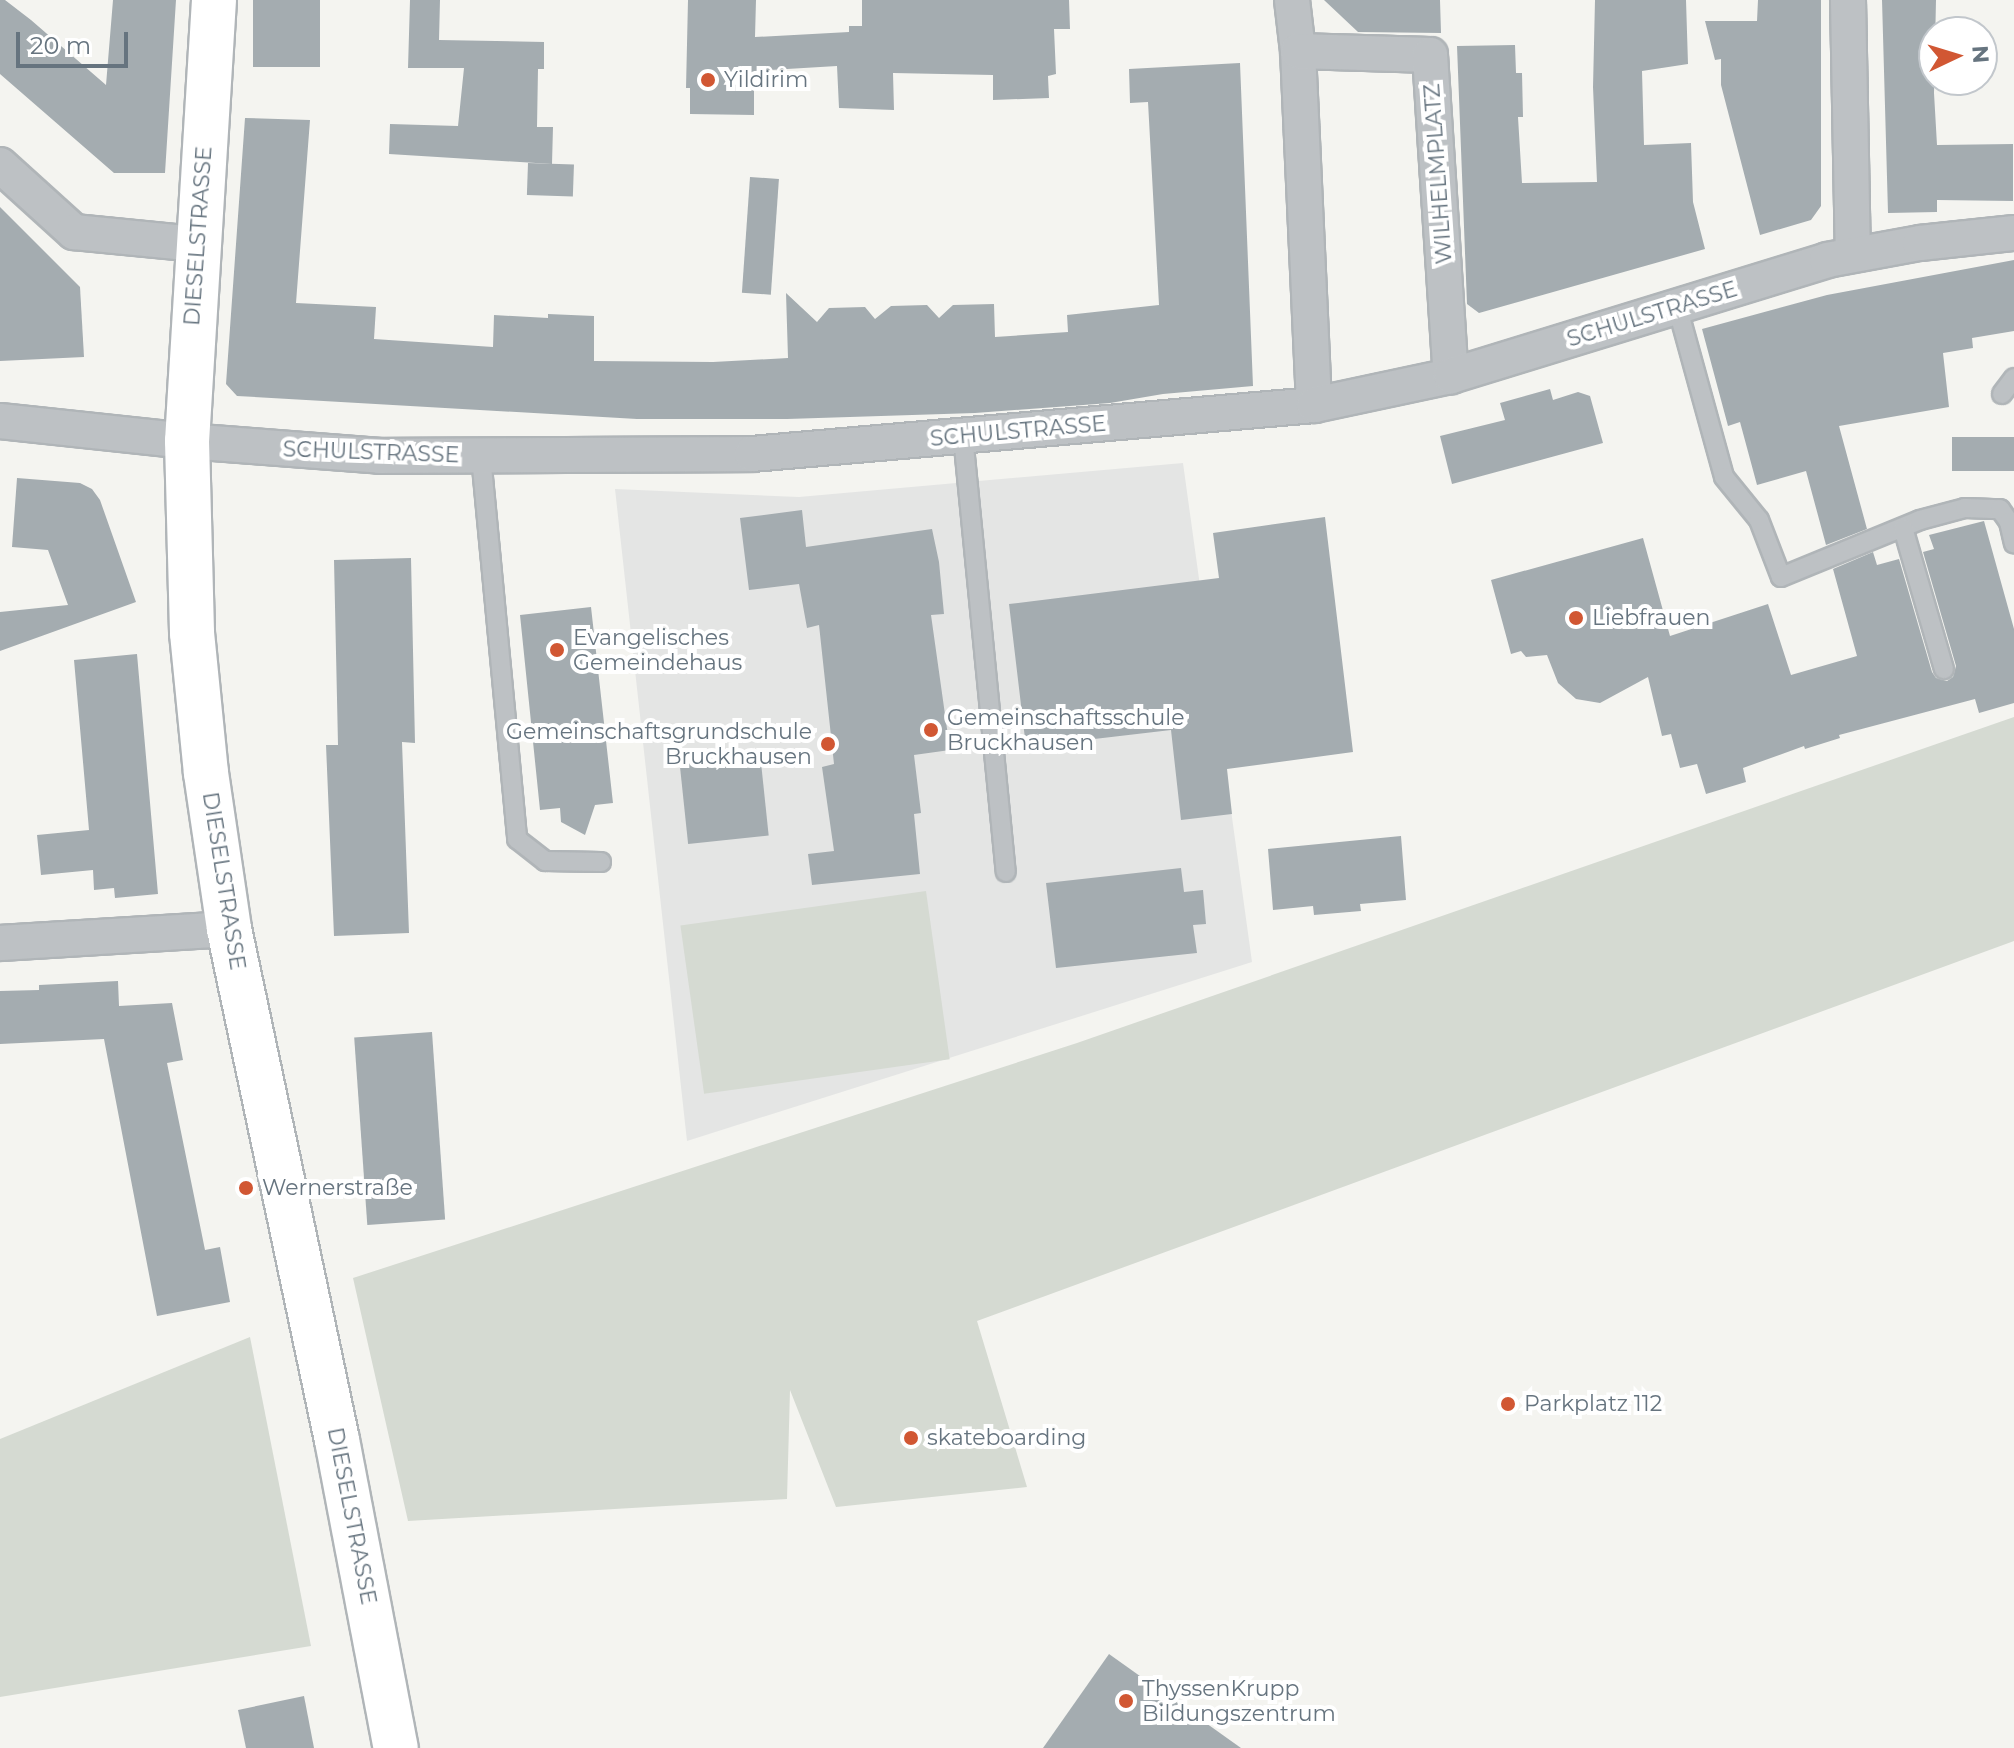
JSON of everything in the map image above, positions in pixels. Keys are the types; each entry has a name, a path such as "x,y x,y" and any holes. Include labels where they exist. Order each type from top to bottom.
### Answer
{"street":[{"name":"DIESELSTRASSE","path":"214,0 187,441 192,633 206,773 229,929 340,1454 396,1748"},
{"path":"1292,0 1298,51 1314,405"},
{"path":"1848,0 1853,254"},
{"name":"WILHELMPLATZ","path":"1298,51 1430,55 1451,376"},
{"path":"0,165 74,232 197,244"},
{"name":"SCHULSTRASSE","path":"0,421 187,441 380,456 752,454 1314,405 1451,376 1853,254 2014,233"},
{"path":"0,943 229,929"}],"lane":[{"path":"1677,306 1724,477 1759,520 1781,577 1903,528 1965,508 2000,509 2009,522 2014,543"},
{"path":"2002,394 2014,378"},
{"path":"963,436 1006,872"},
{"path":"481,456 517,839 545,861 601,862"},
{"path":"1903,528 1944,669"}],"shaded area":[{"name":"Gemeinschaftsschule Bruckhausen","path":"1183,463 1252,962 687,1141 615,489 799,497"},
{"path":"2014,717 2014,941 977,1321 1027,1487 836,1507 790,1390 787,1499 408,1521 353,1278 1077,1043"},
{"path":"926,891 950,1059 704,1094 680,926"},
{"path":"250,1337 311,1646 0,1697 0,1439"}],"building":[{"path":"0,0 5,0 31,20 106,85 113,0 176,0 165,173 114,173 0,74"},
{"path":"253,0 320,0 320,67 253,67"},
{"path":"410,0 440,0 439,40 544,42 544,69 538,69 537,127 553,127 552,164 389,154 390,124 458,126 464,68 408,68"},
{"path":"688,0 756,0 755,37 849,32 849,26 862,26 862,0 1069,0 1070,29 1054,29 1056,74 1048,76 1049,98 993,100 993,75 893,73 894,110 839,108 837,66 754,71 754,115 690,114 690,88 686,88"},
{"path":"1324,0 1440,0 1441,33 1358,32"},
{"path":"1595,0 1686,0 1688,64 1642,71 1644,145 1691,143 1693,202 1705,249 1479,313 1467,304 1457,46 1515,45 1516,73 1522,73 1523,117 1518,117 1522,183 1597,182 1593,87"},
{"path":"1758,0 1821,0 1821,206 1811,220 1760,235 1721,85 1721,59 1715,60 1705,21 1757,21"},
{"path":"1882,0 1936,0 1936,16 1918,16 1918,96 1934,96 1937,145 2013,144 2013,201 1937,200 1937,212 1888,213"},
{"path":"1240,63 1253,386 1163,394 1110,403 975,413 787,419 637,419 237,396 226,384 245,118 310,120 296,303 376,307 374,339 493,347 494,315 548,318 548,314 594,316 594,361 713,362 788,358 786,293 817,322 829,308 865,307 875,319 891,306 927,305 939,318 953,305 994,304 995,337 1068,332 1067,315 1159,305 1148,102 1130,103 1129,69"},
{"path":"528,163 574,165 573,197 527,195"},
{"path":"750,177 779,179 771,295 742,293"},
{"path":"0,207 80,287 84,357 0,361"},
{"path":"2014,260 2014,331 1972,338 1973,348 1943,353 1949,407 1839,426 1867,529 1826,545 1806,471 1757,485 1740,422 1728,426 1702,329 1827,295"},
{"path":"1550,389 1553,400 1578,392 1590,396 1603,443 1452,484 1440,436 1505,420 1500,403"},
{"path":"1952,437 2014,437 2014,471 1952,471"},
{"path":"17,478 80,483 92,489 100,500 136,602 0,651 0,612 68,605 48,550 12,547"},
{"path":"802,510 806,547 932,529 944,614 931,615 950,750 914,755 921,813 914,814 920,874 812,885 808,854 834,851 822,767 834,764 819,625 807,628 799,584 749,590 740,518"},
{"path":"1325,517 1353,752 1227,769 1232,814 1181,820 1171,730 1026,747 1009,604 1219,578 1213,533"},
{"path":"1984,521 2014,629 2014,703 1979,713 1975,699 1839,735 1840,738 1805,749 1804,746 1743,768 1746,782 1706,794 1697,764 1680,768 1671,734 1662,736 1648,677 1600,703 1576,699 1558,683 1547,655 1526,657 1521,651 1511,654 1491,580 1643,538 1670,636 1768,604 1791,675 1857,656 1833,569 1873,552 1877,565 1899,559 1932,672 1936,678 1947,681 1953,677 1956,666 1923,552 1934,549 1929,535"},
{"path":"411,558 415,743 402,742 409,933 334,936 326,745 338,745 334,560"},
{"path":"591,607 613,803 595,805 585,835 561,822 560,808 540,810 520,615"},
{"path":"137,654 158,894 115,898 114,888 94,890 93,870 41,875 37,835 89,830 74,660"},
{"path":"760,753 769,836 688,844 679,761"},
{"path":"1401,836 1406,900 1360,904 1361,911 1314,915 1313,906 1273,910 1268,849"},
{"path":"1181,868 1184,892 1203,890 1206,924 1193,925 1197,953 1056,968 1046,883"},
{"path":"118,981 119,1006 172,1003 183,1060 167,1063 205,1250 220,1247 230,1302 157,1316 104,1039 0,1044 0,991 39,990 39,985"},
{"path":"432,1032 445,1220 367,1225 354,1037"},
{"name":"ThyssenKrupp Bildungszentrum","path":"1109,1654 1241,1748 1043,1748"},
{"path":"304,1696 314,1748 246,1748 238,1710"}],"place":[{"name":"Yildirim","path":"708,80"},
{"name":"Liebfrauen","path":"1576,618"},
{"name":"Evangelisches Gemeindehaus","path":"557,650"},
{"name":"Gemeinschaftsschule Bruckhausen","path":"931,730"},
{"name":"Gemeinschaftsgrundschule Bruckhausen","path":"828,744"},
{"name":"Wernerstraße","path":"246,1188"},
{"name":"Parkplatz 112","path":"1508,1404"},
{"name":"skateboarding","path":"911,1438"},
{"name":"ThyssenKrupp Bildungszentrum","path":"1126,1701"}]}
